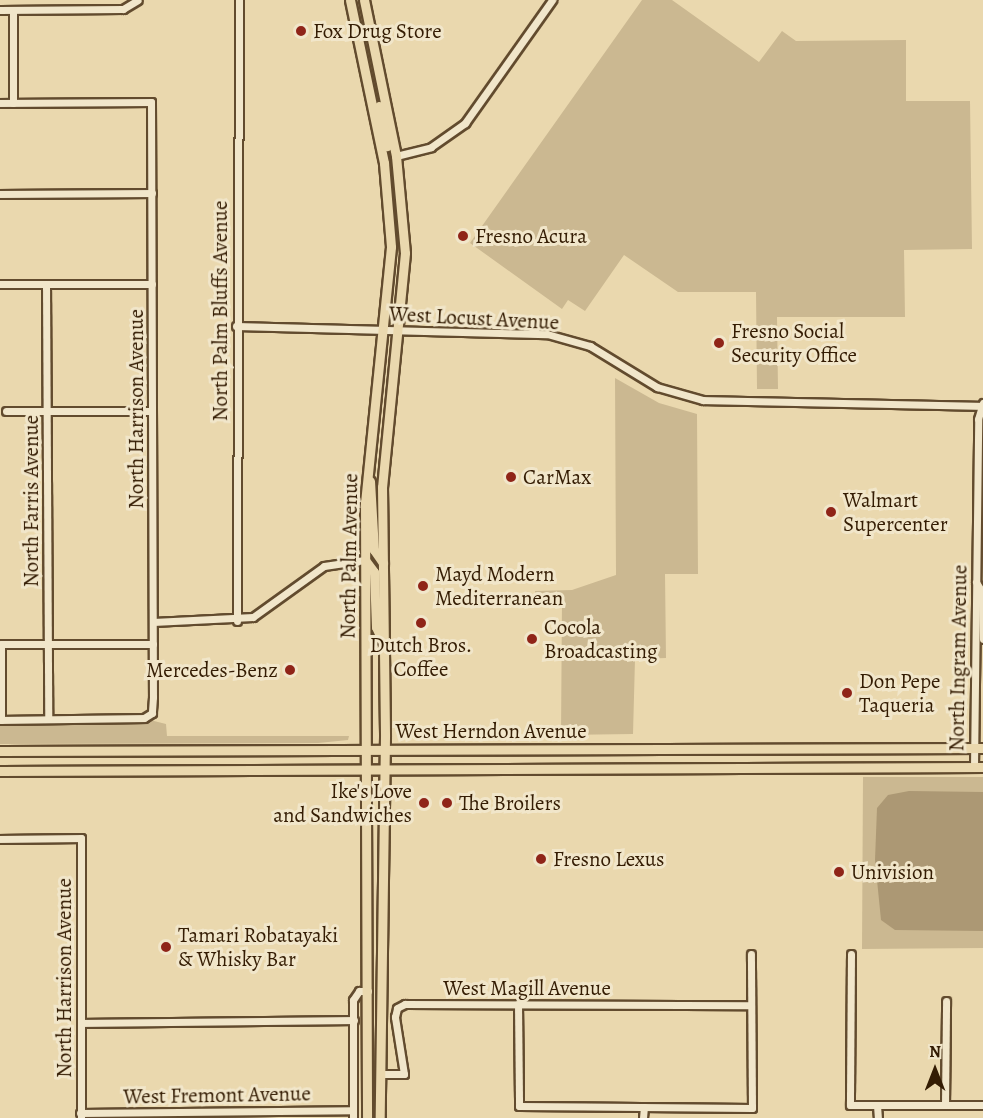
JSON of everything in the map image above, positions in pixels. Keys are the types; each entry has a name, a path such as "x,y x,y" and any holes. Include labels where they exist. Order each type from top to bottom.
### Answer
{"main road":[{"name":"North Palm Avenue","path":"350,0 389,202 391,247 385,330 367,477 365,560 367,1118"},
{"name":"North Palm Avenue","path":"364,0 396,156 405,253 382,487 385,769 380,1118"},
{"path":"363,65 376,93 389,152 396,156"},
{"path":"367,477 372,487 374,549 383,563"},
{"path":"365,560 374,572 376,627 384,645"},
{"name":"West Herndon Avenue","path":"0,751 978,747"},
{"name":"West Herndon Avenue","path":"0,771 978,767"},
{"path":"368,967 374,975 374,1033 380,1074"}],"street":[{"name":"North Palm Bluffs Avenue","path":"237,621 236,326 239,0"},
{"path":"396,156 431,147 465,123 552,0"},
{"path":"0,10 123,9 137,2"},
{"path":"0,103 13,103 13,10"},
{"name":"North Harrison Avenue","path":"13,103 151,102 153,622 151,715 144,718 48,719"},
{"path":"0,194 152,193"},
{"path":"0,284 152,284"},
{"name":"North Farris Avenue","path":"46,284 48,719"},
{"name":"West Locust Avenue","path":"236,326 557,335 590,346 657,387 704,400 983,405"},
{"name":"North Ingram Avenue","path":"978,767 976,582 978,418 983,405"},
{"path":"6,411 152,411"},
{"path":"153,622 237,621 267,610 328,563 365,560"},
{"path":"976,582 982,592 983,639"},
{"path":"48,719 1,720 1,644 153,644"},
{"name":"North Harrison Avenue","path":"0,839 81,838 80,1115"},
{"path":"518,1004 519,1106 752,1108 751,954"},
{"path":"851,954 850,1105 983,1105"},
{"path":"353,1114 355,995 359,991 368,991"},
{"path":"945,1105 946,1001"},
{"name":"West Magill Avenue","path":"380,1074 404,1074 405,1059 395,1028 396,1012 400,1005 751,1005"},
{"path":"81,1023 354,1020"},
{"path":"878,1105 878,1118"},
{"path":"643,1118 644,1107"},
{"name":"West Fremont Avenue","path":"80,1115 353,1114"}],"shaded area":[{"path":"642,0 672,0 759,62 782,31 796,41 906,40 906,101 970,101 972,249 904,250 905,317 777,317 778,389 757,389 756,292 678,292 624,255 585,311 568,300 562,309 470,243"},
{"path":"615,378 659,403 697,414 698,574 665,574 666,658 635,659 633,734 561,735 562,599 535,599 535,591 572,590 616,575"},
{"path":"154,721 166,724 167,736 349,736 348,740 318,743 0,744 0,725"},
{"path":"863,777 983,777 983,948 862,949"},
{"path":"909,791 983,792 983,931 895,930 881,920 875,860 877,808 888,795"}],"place":[{"name":"Fox Drug Store","path":"301,31"},
{"name":"Fresno Acura","path":"463,236"},
{"name":"Fresno Social Security Office","path":"719,343"},
{"name":"CarMax","path":"511,477"},
{"name":"Walmart Supercenter","path":"831,512"},
{"name":"Mayd Modern Mediterranean","path":"423,586"},
{"name":"Dutch Bros. Coffee","path":"421,623"},
{"name":"Cocola Broadcasting","path":"532,639"},
{"name":"Mercedes-Benz","path":"290,670"},
{"name":"Don Pepe Taqueria","path":"847,693"},
{"name":"Ike's Love and Sandwiches","path":"424,803"},
{"name":"The Broilers","path":"447,803"},
{"name":"Fresno Lexus","path":"541,859"},
{"name":"Univision","path":"839,872"},
{"name":"Tamari Robatayaki & Whisky Bar","path":"166,947"}]}
